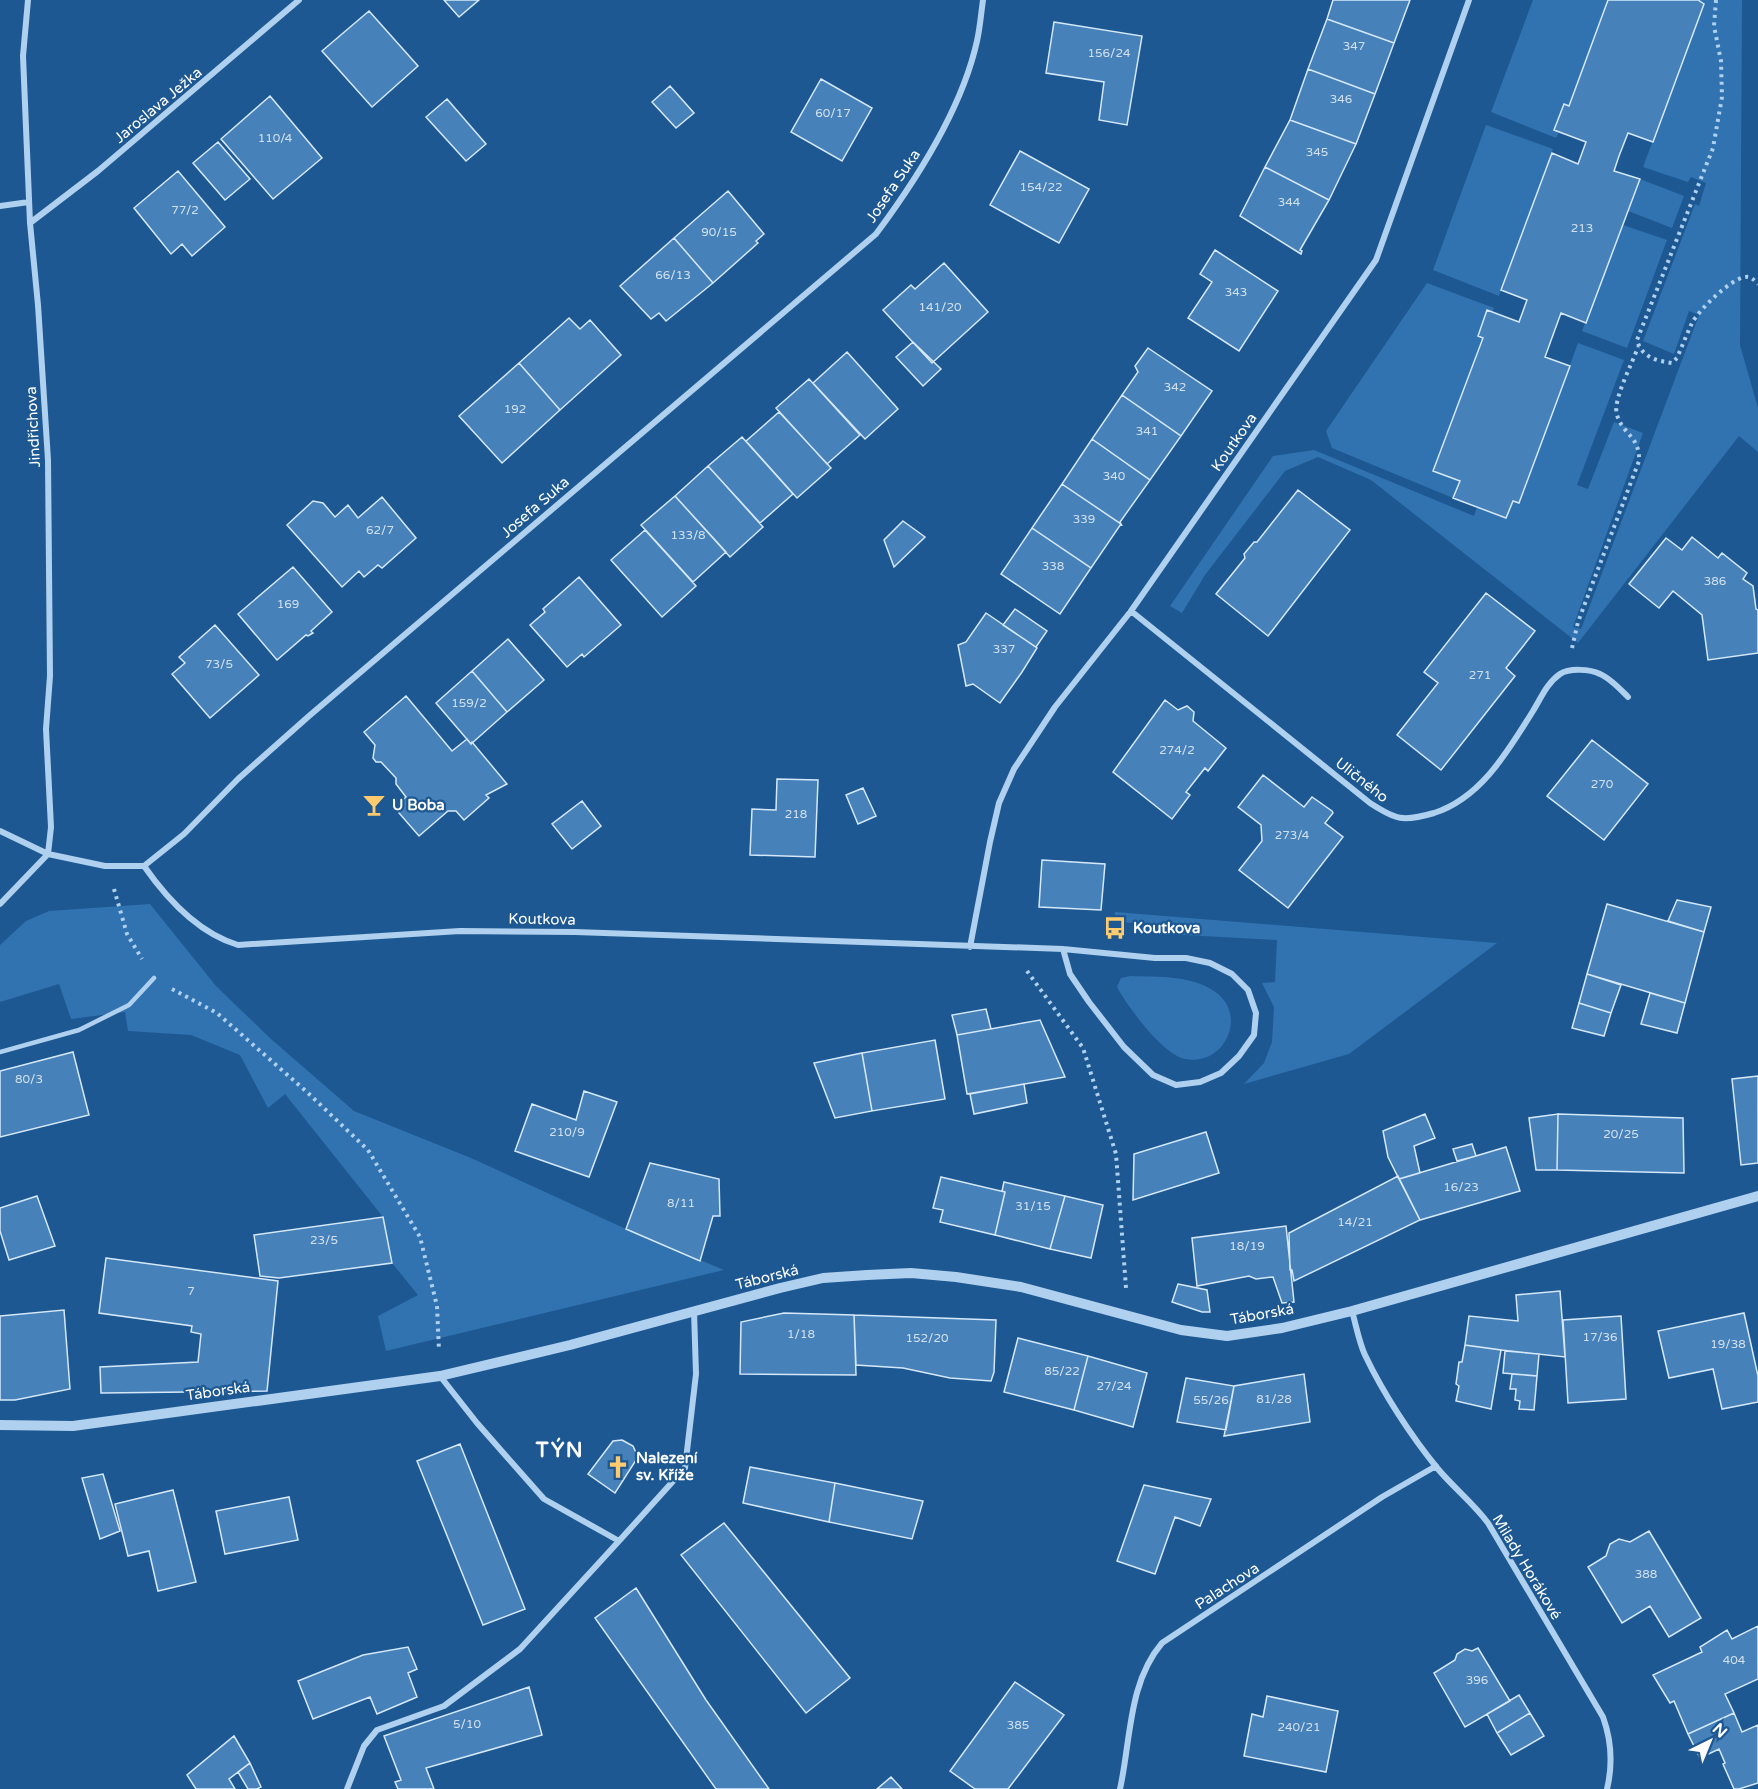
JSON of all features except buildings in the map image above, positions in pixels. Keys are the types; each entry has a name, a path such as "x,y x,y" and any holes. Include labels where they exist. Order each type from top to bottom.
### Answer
{"street":[{"name":"Jindřichova","path":"28,0 23,56 29,202 48,460 50,676 46,729 51,827 48,854"},
{"name":"Jaroslava Ježka","path":"30,223 98,171 298,0"},
{"name":"Josefa Suka","path":"144,866 184,834 238,779 309,716 876,234 898,204 936,143 956,102 976,43 983,0"},
{"name":"Koutkova","path":"970,947 999,803 1014,769 1055,707 1131,611 1376,260 1468,0"},
{"path":"0,206 29,202"},
{"name":"Uličného","path":"1131,611 1370,803 1390,816 1406,819 1440,811 1459,802 1481,785 1549,685 1566,672"},
{"path":"1566,672 1578,670 1599,673 1628,697"},
{"path":"0,831 48,854 105,866 144,866"},
{"path":"0,904 48,854"},
{"name":"Koutkova","path":"144,866 160,889 202,928 220,940 238,945 460,931 587,932 1063,949 1155,958 1186,958 1210,963 1232,974 1248,990 1256,1013 1254,1035 1239,1056 1221,1073 1200,1082 1176,1085 1154,1075 1124,1047 1089,1002 1071,974 1063,949"},
{"name":"Táborská","path":"0,1425 73,1426 440,1376 570,1345 823,1278 910,1273 956,1277 1021,1287 1181,1330 1227,1336 1281,1328 1352,1311 1758,1196"},
{"path":"347,1789 364,1746 377,1730 444,1706 520,1649 685,1468 696,1374 694,1311"},
{"name":"Milady Horákové","path":"1352,1311 1365,1354 1386,1393 1436,1466 1488,1523 1603,1717 1610,1736 1611,1755 1607,1789"},
{"path":"440,1376 477,1423 544,1499 620,1541"},
{"name":"Palachova","path":"1120,1789 1135,1701 1142,1674 1152,1655 1162,1643 1382,1497 1436,1466"}],"lane":[{"path":"0,1053 79,1030 129,1005 154,978"}],"path":[{"path":"1566,672 1578,622 1639,461 1640,451 1620,421 1616,408 1638,347 1637,340 1713,148 1722,97 1721,61 1714,26 1716,0"},
{"path":"1638,347 1645,355 1660,362 1672,363 1677,358 1693,321 1733,281 1746,277 1758,284"},
{"path":"115,866 114,893 127,934 154,978 217,1013 308,1093 368,1150 420,1237 437,1306 440,1376"},
{"path":"1003,948 1033,977 1083,1048 1116,1154 1128,1316"}],"shaded area":[{"path":"1533,0 1608,0 1569,106 1564,104 1554,130 1559,132 1556,138 1491,112"},
{"path":"1698,0 1742,0 1740,345 1758,408 1758,452 1739,436 1578,643 1371,480 1318,457 1285,471 1205,575 1182,613 1170,606 1273,456 1314,450 1474,516 1477,507 1513,501 1519,503 1578,343 1624,360 1577,485 1588,489 1614,422 1643,433 1573,627 1581,629 1699,315 1689,311 1674,354 1643,341 1695,204 1699,206 1706,183 1691,177 1688,182 1643,167 1704,4"},
{"path":"1486,125 1553,149 1499,296 1433,270"},
{"path":"1640,179 1684,196 1672,228 1628,211"},
{"path":"1623,225 1667,240 1627,348 1582,331"},
{"path":"1427,283 1494,308 1492,312 1487,310 1478,335 1483,338 1433,471 1460,481 1453,498 1332,448 1326,431"},
{"path":"150,904 216,986 271,1039 354,1111 471,1158 626,1229 724,1270 386,1351 378,1316 418,1295 392,1263 383,1217 285,1094 268,1108 240,1055 191,1035 128,1031 125,1012 71,1019 59,984 0,1002 0,945 26,921 49,911"},
{"path":"1115,912 1497,943 1349,1054 1244,1084 1264,1063 1272,1042 1274,1007 1262,983 1275,982 1277,940 1183,935 1181,925 1114,922"},
{"path":"1130,976 1184,979 1214,991 1224,1001 1230,1012 1231,1025 1228,1037 1211,1055 1199,1059 1185,1059 1176,1055 1156,1039 1137,1017 1117,987 1121,978"}],"place":[{"name":"U Boba","path":"374,805"},
{"name":"Koutkova","path":"1115,928"},
{"name":"Nalezení sv. Kříže","path":"618,1467"}],"district":[{"name":"TÝN","path":"560,1450"}]}
